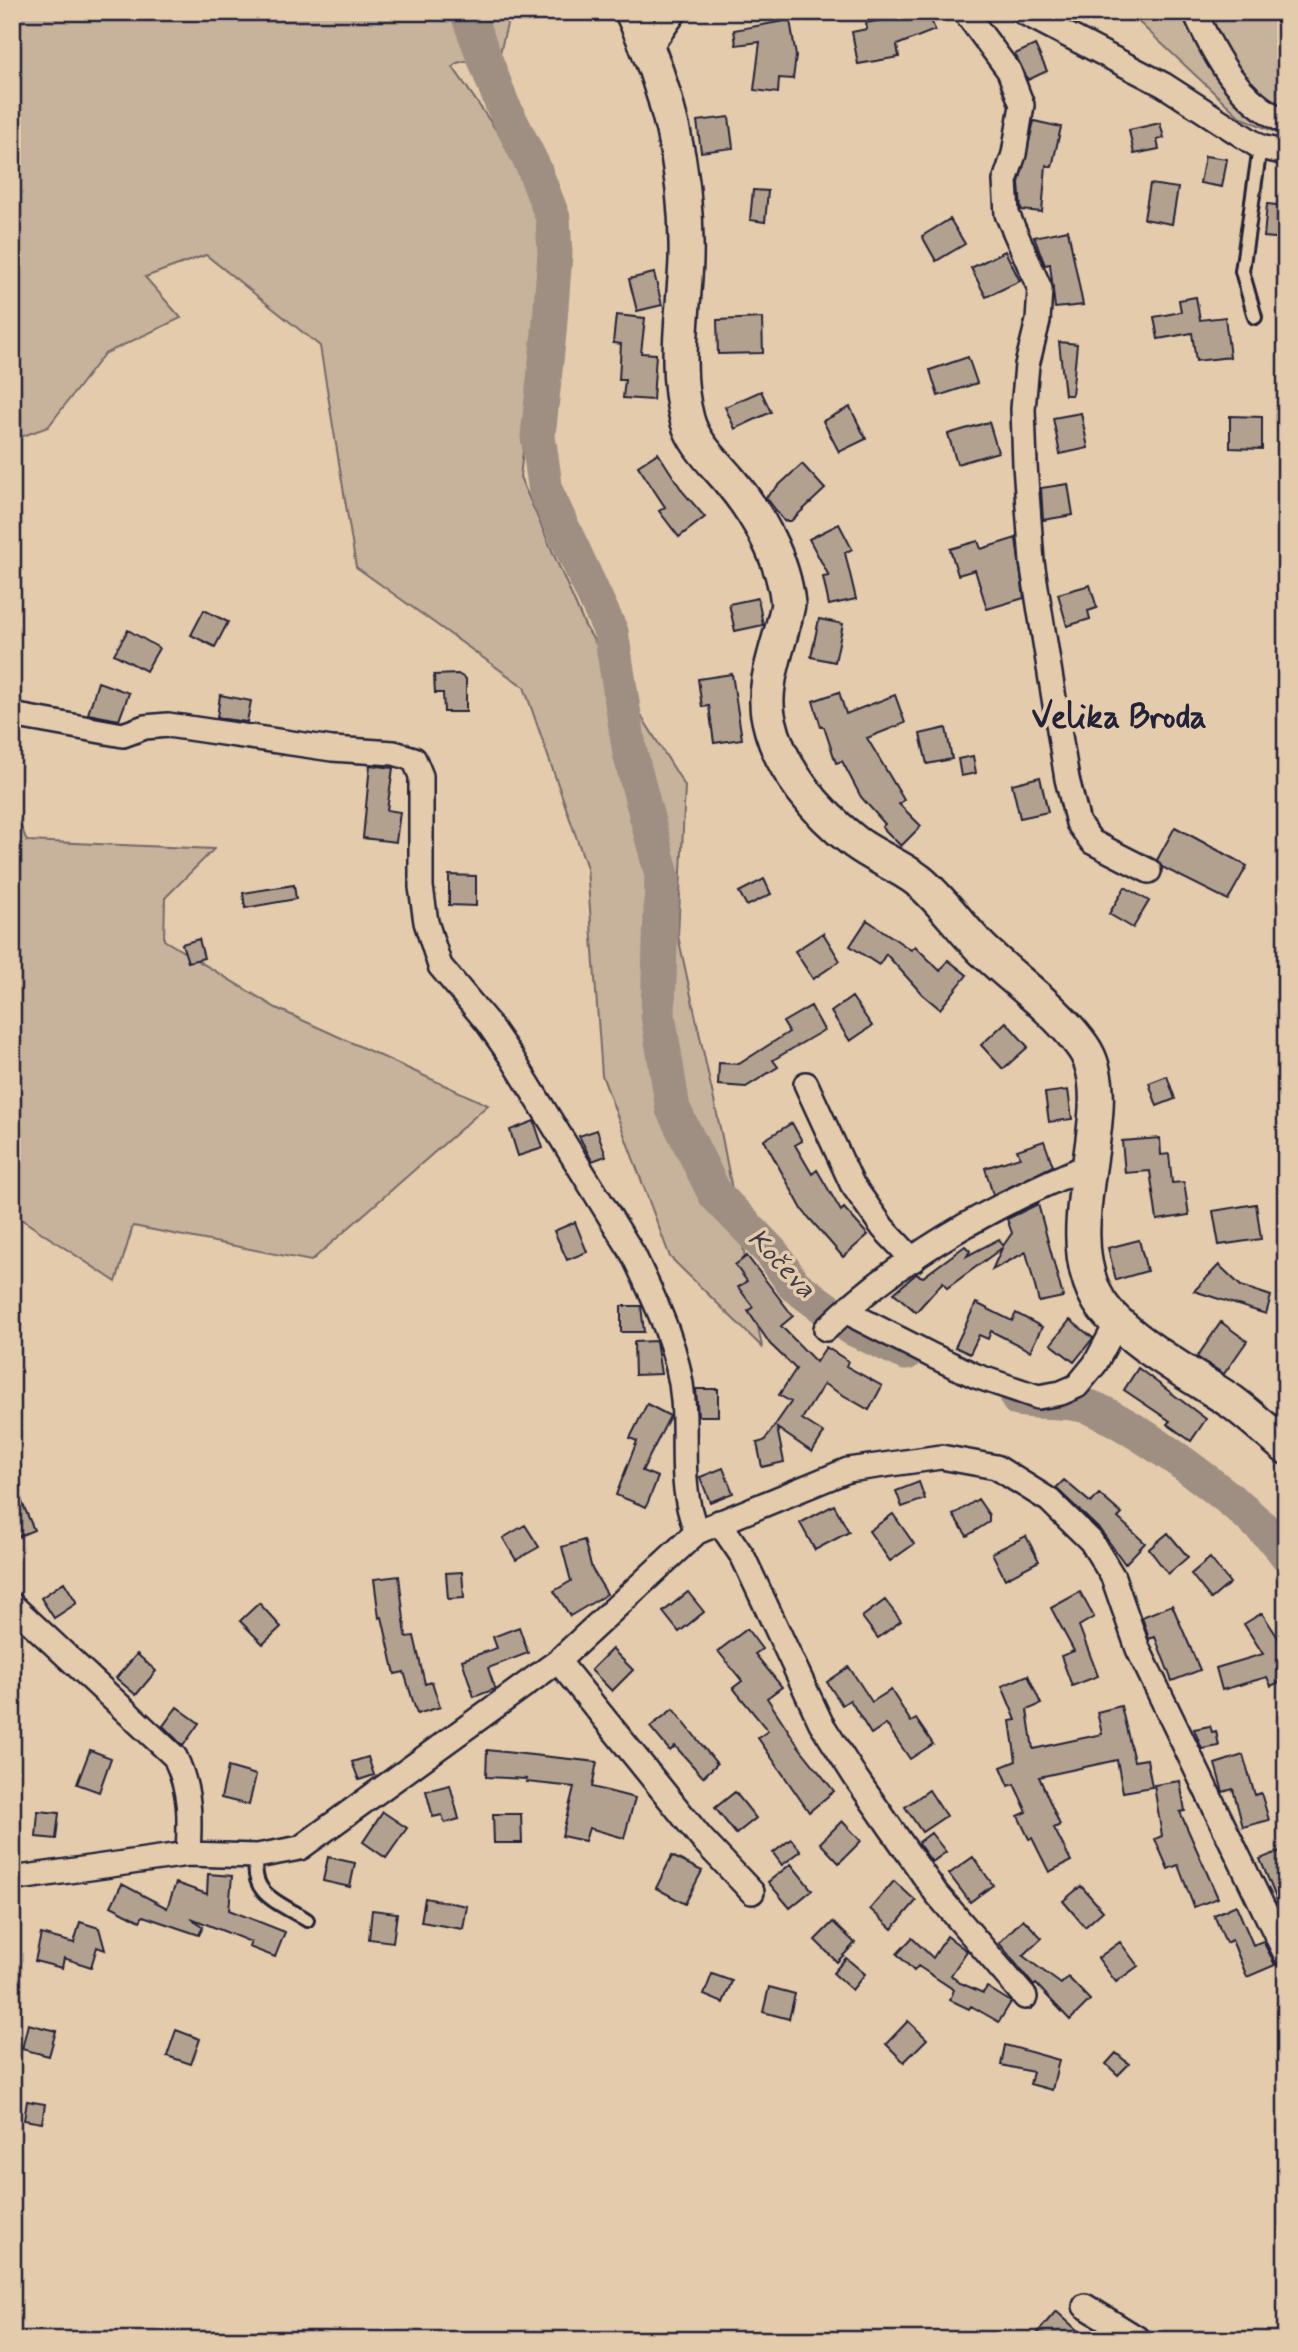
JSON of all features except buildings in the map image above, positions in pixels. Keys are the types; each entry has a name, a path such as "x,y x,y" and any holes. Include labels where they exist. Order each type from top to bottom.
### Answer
{"main road":[{"path":"632,12 649,48 676,137 684,202 686,256 680,371 687,423 702,449 732,484 761,529 783,574 787,590 786,617 767,699 768,718 777,748 797,780 825,815 855,842 919,881 1008,974 1049,1009 1084,1049 1095,1080 1096,1109 1083,1226 1084,1265 1099,1300 1117,1323 1236,1405 1286,1447"}],"street":[{"path":"649,48 675,12"},
{"path":"965,12 1009,71 1022,105 1014,154 1005,181 1007,214 1040,289 1038,321 1027,365 1023,409 1025,465 1032,562 1067,779 1078,823 1092,842 1149,871"},
{"path":"1023,12 1164,85 1260,146 1286,153"},
{"path":"1195,12 1205,36 1244,96 1286,122"},
{"path":"12,715 123,735 145,727 168,725 332,749 394,753 414,759 419,764 421,887 426,922 440,966 487,1022 512,1058 634,1254 669,1334 678,1367 683,1401 683,1476 689,1513 697,1532"},
{"path":"806,1084 852,1184 883,1228 913,1261"},
{"path":"827,1328 849,1307 913,1261 1001,1205 1088,1166"},
{"path":"849,1307 858,1318 933,1356 976,1376 1038,1397 1061,1393 1077,1386 1095,1364 1117,1323"},
{"path":"12,1879 188,1854 257,1856 300,1848 319,1838 558,1661 697,1532 848,1470 885,1462 941,1457 996,1466 1049,1500 1091,1541 1112,1577 1138,1649 1286,1955"},
{"path":"719,1522 743,1557 821,1723 849,1767 936,1893 1025,1997"},
{"path":"12,1605 175,1757 187,1782 190,1823 188,1854"},
{"path":"558,1661 701,1838 752,1892"},
{"path":"1085,2306 1140,2340"}],"lane":[{"path":"1255,317 1242,271 1260,146"},
{"path":"257,1856 253,1873 261,1891 307,1920"}],"shaded area":[{"path":"12,12 510,12 500,53 457,63 453,67 544,200 539,313 520,477 585,626 685,786 678,936 722,1137 762,1347 670,1257 602,1075 587,868 524,687 356,567 320,346 206,255 145,277 181,318 104,354 48,427 12,440"},
{"path":"1128,12 1286,12 1286,137 1240,117"},
{"path":"12,805 27,841 214,849 165,898 164,940 276,1008 488,1105 311,1261 133,1226 116,1282 12,1213"}],"waterway":[{"path":"467,12 502,104 533,166 553,218 555,254 538,436 546,492 611,632 630,753 662,875 658,1015 673,1109 715,1194 772,1253 794,1285 852,1328 906,1353"},
{"name":"Kočeva","path":"1018,1399 1083,1405 1129,1428 1223,1493 1272,1537 1286,1554"}],"district":[{"name":"Velika Broda","path":"1119,718"}]}
